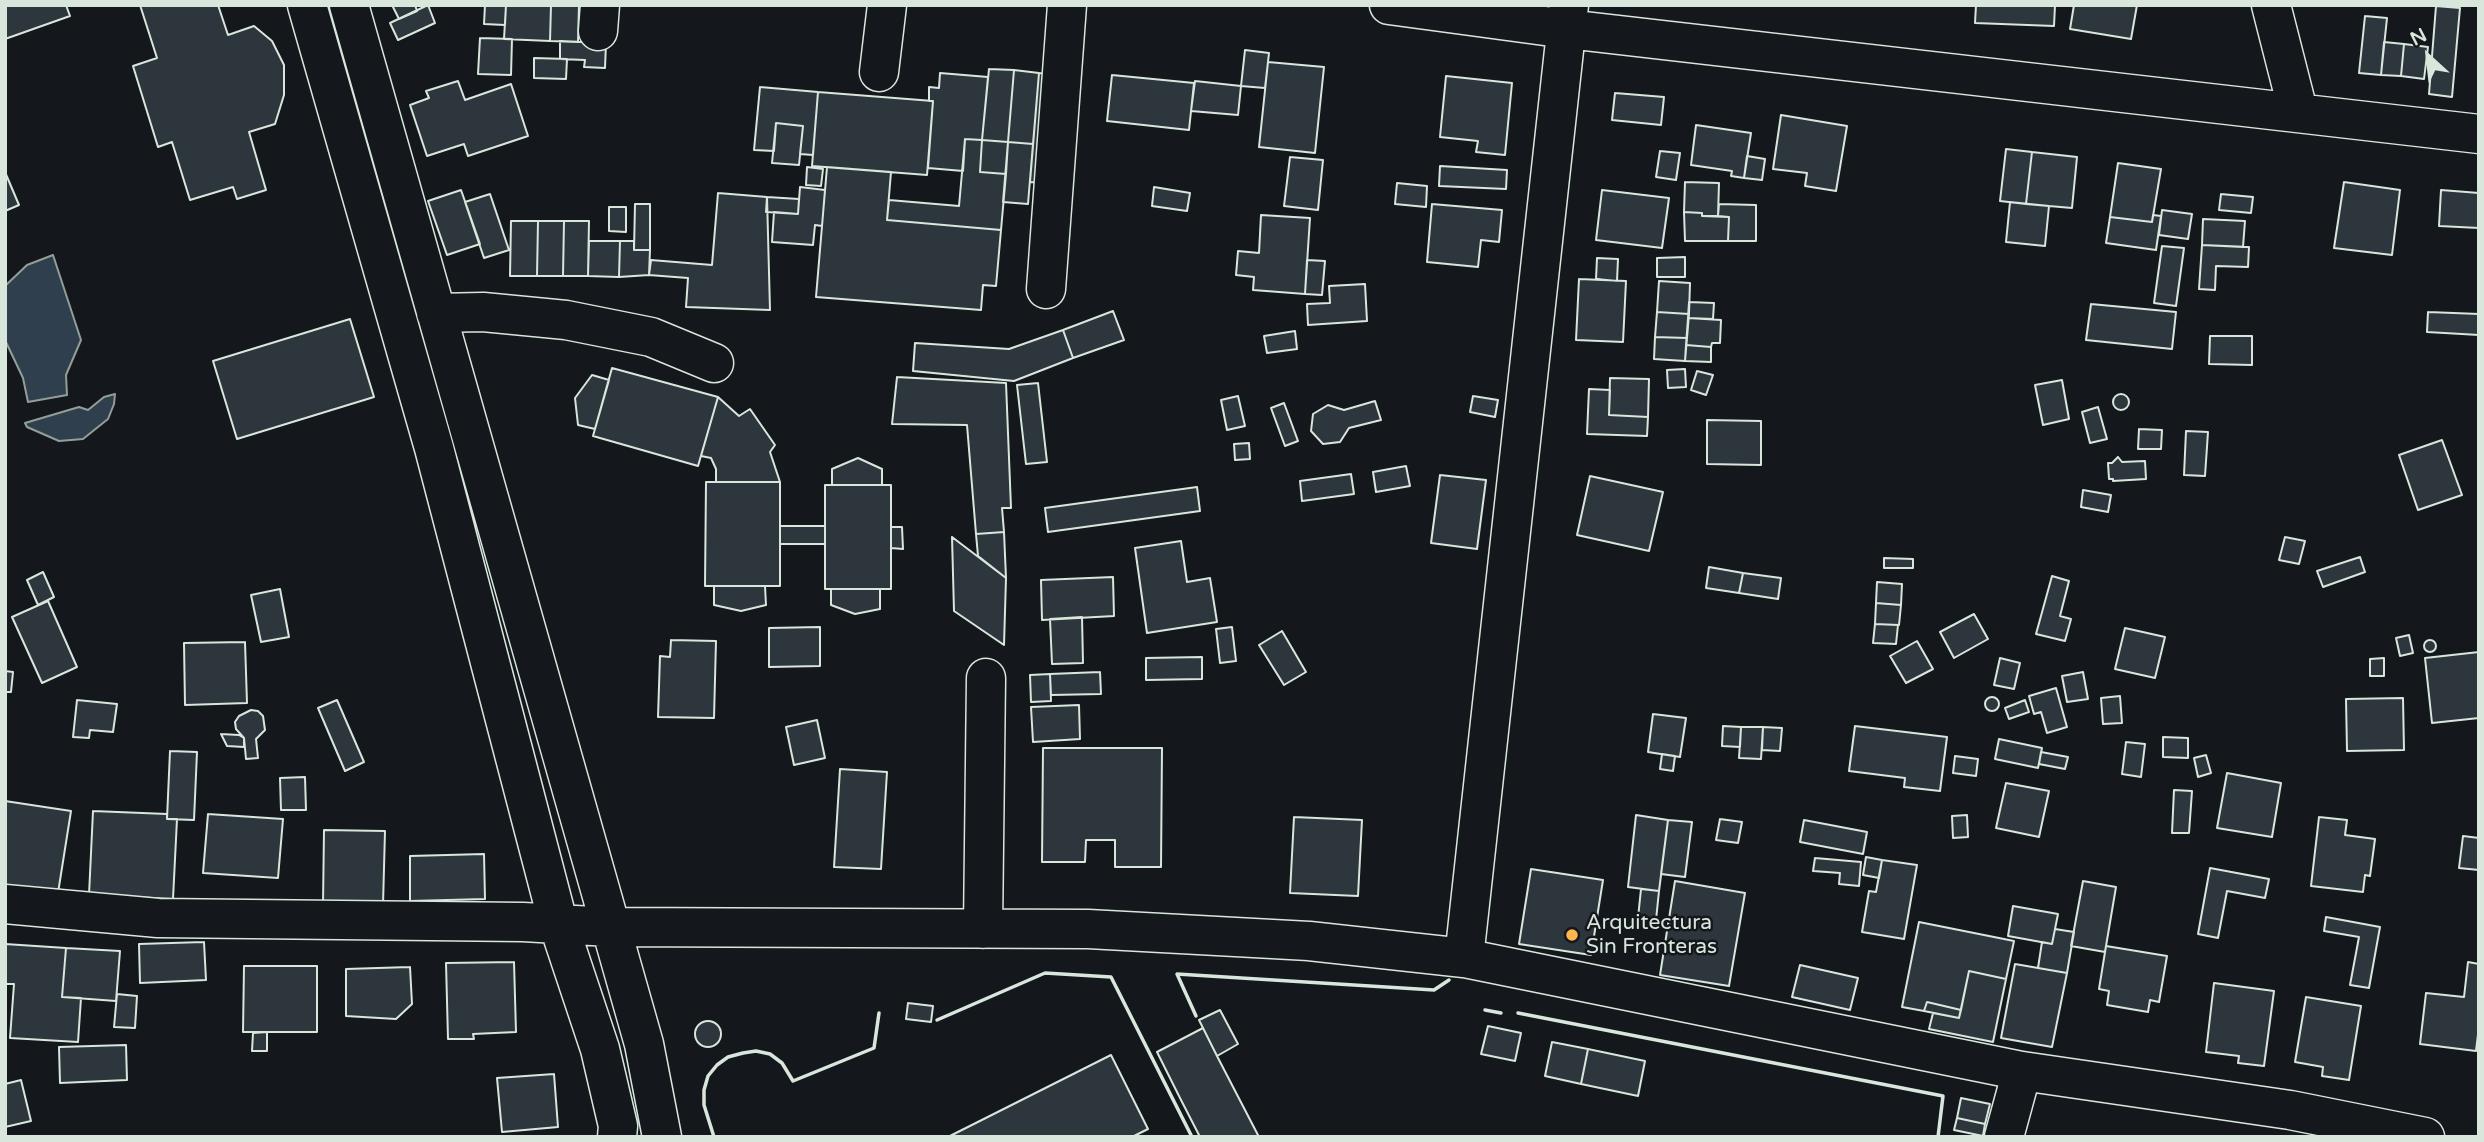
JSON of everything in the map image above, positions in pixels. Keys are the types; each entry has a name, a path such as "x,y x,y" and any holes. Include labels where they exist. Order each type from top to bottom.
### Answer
{"street":[{"path":"307,5 434,448 559,926 600,1049 618,1126 617,1137"},
{"path":"349,5 644,1044 662,1137"},
{"path":"879,72 887,5"},
{"path":"1046,289 1067,5"},
{"path":"1389,5 1568,17 2479,134"},
{"path":"2271,5 2298,111"},
{"path":"1464,958 1568,17"},
{"path":"436,313 483,312 566,320 651,337 714,363"},
{"path":"982,929 986,678"},
{"path":"5,904 158,918 523,922 610,928 1088,929 1309,941 1464,958 2288,1124 2426,1137"},
{"path":"2004,1137 2022,1072"}],"water":[{"path":"53,255 81,340 66,375 67,395 28,402 23,378 5,340 5,286 27,265"},
{"path":"115,394 108,419 83,439 59,441 27,427 25,423 79,407 88,410 104,397"}],"building":[{"path":"5,5 66,5 70,16 5,39"},
{"path":"140,5 218,5 228,35 254,26 272,41 284,65 284,95 275,124 249,132 266,190 237,199 233,187 190,200 172,142 158,147 133,66 157,58"},
{"path":"392,5 415,5 417,11 399,19"},
{"path":"428,5 435,23 398,40 390,23"},
{"path":"485,5 506,5 505,25 484,24"},
{"path":"506,5 551,5 550,41 504,39"},
{"path":"551,5 579,5 578,42 550,41"},
{"path":"1976,5 2055,5 2054,26 1975,23"},
{"path":"2074,5 2137,5 2131,39 2070,29"},
{"path":"2436,6 2460,8 2452,97 2429,94"},
{"path":"2365,16 2387,18 2381,75 2359,73"},
{"path":"480,38 512,39 511,75 478,74"},
{"path":"560,41 606,43 605,68 584,67 585,60 560,59"},
{"path":"2384,42 2404,44 2401,76 2381,75"},
{"path":"2404,44 2428,47 2424,79 2401,76"},
{"path":"1245,50 1269,53 1265,88 1241,86"},
{"path":"534,58 567,59 566,79 534,78"},
{"path":"1268,62 1324,67 1315,153 1259,147"},
{"path":"989,69 1014,70 1008,142 982,140"},
{"path":"1014,70 1039,73 1033,144 1008,142"},
{"path":"940,73 988,77 982,140 965,139 963,171 928,168 933,101 929,101 929,87 939,88"},
{"path":"1039,73 1054,74 1045,183 1030,182"},
{"path":"1112,75 1194,83 1189,130 1107,121"},
{"path":"1446,76 1512,83 1505,155 1476,152 1478,141 1440,137"},
{"path":"458,81 465,100 511,84 528,136 468,156 464,144 427,156 410,105 429,98 426,91"},
{"path":"1195,81 1241,86 1238,115 1191,111"},
{"path":"760,87 818,92 813,155 800,154 803,126 776,123 774,151 754,150"},
{"path":"818,92 933,101 927,175 812,166"},
{"path":"1615,93 1664,97 1661,125 1612,120"},
{"path":"1781,115 1847,126 1836,191 1805,186 1807,173 1773,169"},
{"path":"776,123 803,126 799,165 772,163"},
{"path":"1696,125 1751,133 1744,178 1731,176 1732,171 1691,165"},
{"path":"965,139 982,140 980,172 1006,174 1001,230 887,220 889,200 959,206"},
{"path":"982,140 1008,142 1006,174 980,172"},
{"path":"1008,142 1033,144 1028,204 1003,202"},
{"path":"2006,149 2032,152 2026,204 2000,201"},
{"path":"1660,151 1680,153 1676,180 1656,177"},
{"path":"2032,152 2077,157 2072,208 2026,204"},
{"path":"1747,156 1765,159 1762,180 1744,178"},
{"path":"1290,157 1323,160 1318,210 1284,206"},
{"path":"2118,163 2161,169 2152,222 2110,217"},
{"path":"1440,166 1507,170 1506,189 1439,186"},
{"path":"807,167 823,169 821,186 806,185"},
{"path":"827,167 891,172 887,220 1001,230 996,286 983,285 981,310 816,297"},
{"path":"5,172 19,205 5,211"},
{"path":"1685,182 1719,183 1718,216 1684,212"},
{"path":"2344,182 2400,190 2392,255 2334,248"},
{"path":"1397,183 1427,186 1426,207 1395,204"},
{"path":"800,187 825,190 822,226 815,225 813,245 772,242 774,212 798,214"},
{"path":"1154,187 1190,193 1187,211 1152,206"},
{"path":"461,190 480,244 447,255 428,201"},
{"path":"1602,190 1669,198 1662,248 1596,240"},
{"path":"2441,190 2479,193 2479,228 2439,226"},
{"path":"718,193 767,197 770,310 686,307 688,278 649,275 651,260 712,265"},
{"path":"490,194 509,250 484,258 465,202"},
{"path":"2221,194 2253,197 2251,213 2219,210"},
{"path":"767,197 799,199 798,214 766,212"},
{"path":"2010,202 2049,206 2045,246 2006,242"},
{"path":"635,204 650,204 650,250 634,250"},
{"path":"1432,204 1502,210 1499,242 1481,240 1478,267 1427,262"},
{"path":"1719,204 1756,205 1756,241 1728,241 1729,217 1718,216"},
{"path":"609,207 626,207 626,232 609,231"},
{"path":"2162,210 2192,214 2188,239 2159,235"},
{"path":"1684,212 1729,217 1728,241 1685,241"},
{"path":"1261,215 1310,218 1305,294 1253,290 1254,277 1236,275 1238,251 1259,253"},
{"path":"2153,215 2161,216 2156,250 2106,243 2110,217 2152,222"},
{"path":"2203,219 2245,221 2243,247 2202,245"},
{"path":"511,221 538,221 537,276 510,276"},
{"path":"538,221 564,221 563,276 537,276"},
{"path":"564,221 589,221 588,276 563,276"},
{"path":"589,241 620,241 619,277 588,276"},
{"path":"620,241 634,241 634,250 650,250 649,275 619,277"},
{"path":"2202,245 2249,247 2248,267 2216,266 2215,290 2199,289"},
{"path":"2162,246 2184,248 2176,306 2154,303"},
{"path":"1685,257 1685,277 1657,277 1657,258"},
{"path":"1597,258 1618,259 1617,281 1596,279"},
{"path":"1307,260 1325,261 1322,295 1305,294"},
{"path":"1579,279 1626,281 1623,342 1576,340"},
{"path":"1659,281 1690,283 1689,314 1657,312"},
{"path":"1365,284 1367,321 1308,325 1307,304 1330,303 1329,286"},
{"path":"1689,302 1714,303 1713,319 1688,318"},
{"path":"2091,304 2176,312 2172,349 2086,340"},
{"path":"1113,311 1124,340 1073,358 1063,330"},
{"path":"1657,312 1689,314 1687,338 1655,337"},
{"path":"2428,312 2479,314 2479,335 2427,332"},
{"path":"1688,318 1721,320 1720,343 1712,343 1711,347 1686,345"},
{"path":"350,319 374,397 237,439 213,361"},
{"path":"1063,330 1073,358 1014,381 913,371 915,343 1009,349"},
{"path":"1295,331 1297,349 1267,353 1264,336"},
{"path":"2210,336 2252,336 2252,365 2209,364"},
{"path":"1655,337 1687,338 1685,361 1654,359"},
{"path":"1686,345 1711,347 1711,362 1685,361"},
{"path":"612,368 718,397 698,466 593,436"},
{"path":"1685,369 1686,387 1668,388 1667,370"},
{"path":"1697,371 1713,375 1706,395 1691,390"},
{"path":"592,375 609,380 595,429 578,425 575,398"},
{"path":"897,377 1006,383 1011,508 1002,508 1004,532 976,534 967,425 892,424"},
{"path":"1610,378 1649,379 1648,417 1609,415"},
{"path":"2062,380 2069,419 2043,425 2035,385"},
{"path":"1038,383 1047,462 1026,464 1017,385"},
{"path":"1589,389 1610,390 1609,415 1648,417 1647,436 1587,434"},
{"path":"2118,394 2124,394 2129,402 2127,408 2118,410 2113,405 2113,399"},
{"path":"1238,396 1245,426 1227,430 1221,400"},
{"path":"1473,396 1498,400 1495,417 1470,412"},
{"path":"718,397 739,416 750,409 775,445 770,452 780,482 716,482 716,469 711,458 701,456"},
{"path":"1375,401 1381,420 1349,428 1340,442 1323,444 1311,431 1313,414 1328,405 1344,410"},
{"path":"1284,403 1298,441 1285,446 1271,408"},
{"path":"2098,407 2107,439 2090,443 2082,412"},
{"path":"1707,420 1761,421 1761,465 1707,464"},
{"path":"2139,429 2162,430 2161,449 2138,449"},
{"path":"2186,431 2208,432 2205,476 2184,475"},
{"path":"2442,440 2462,495 2418,510 2399,455"},
{"path":"1249,443 1250,459 1235,460 1234,444"},
{"path":"2118,457 2122,462 2145,461 2146,479 2109,479 2108,463"},
{"path":"858,458 882,469 882,485 832,485 832,469"},
{"path":"1406,466 1410,486 1376,492 1373,472"},
{"path":"1351,474 1354,494 1302,501 1300,481"},
{"path":"1440,475 1486,480 1477,549 1431,543"},
{"path":"1590,476 1663,492 1649,551 1577,535"},
{"path":"706,482 780,482 780,586 705,586"},
{"path":"825,485 891,485 891,589 825,589"},
{"path":"1197,487 1200,511 1048,532 1045,508"},
{"path":"2083,490 2111,495 2108,512 2081,507"},
{"path":"780,526 825,526 825,544 780,544"},
{"path":"891,527 902,527 903,549 891,548"},
{"path":"1004,532 1006,578 978,556 976,534"},
{"path":"952,537 1006,578 1004,645 954,611"},
{"path":"2285,537 2305,541 2299,564 2279,560"},
{"path":"1181,541 1187,582 1210,578 1217,622 1147,633 1135,548"},
{"path":"2360,557 2365,572 2323,587 2317,571"},
{"path":"1884,558 1913,559 1913,568 1884,568"},
{"path":"1709,567 1743,573 1739,593 1706,588"},
{"path":"43,572 54,597 38,605 27,580"},
{"path":"1743,573 1781,578 1778,599 1739,593"},
{"path":"2052,576 2069,581 2060,616 2071,619 2065,641 2036,634"},
{"path":"1113,577 1114,616 1042,620 1041,580"},
{"path":"1877,582 1902,584 1901,605 1876,603"},
{"path":"714,586 765,586 766,605 741,611 714,605"},
{"path":"280,589 289,637 261,642 251,595"},
{"path":"831,589 880,589 880,609 855,614 831,605"},
{"path":"48,601 77,667 42,683 12,617"},
{"path":"1876,603 1901,605 1899,625 1875,624"},
{"path":"1974,614 1988,639 1954,658 1940,632"},
{"path":"1082,617 1083,663 1052,664 1050,619"},
{"path":"1875,624 1898,625 1896,644 1873,643"},
{"path":"820,627 820,666 769,667 769,628"},
{"path":"1232,627 1236,661 1220,663 1216,629"},
{"path":"2125,628 2165,637 2155,678 2115,669"},
{"path":"1282,631 1306,672 1284,685 1259,645"},
{"path":"2409,635 2413,653 2400,656 2396,638"},
{"path":"671,640 716,641 714,718 658,717 660,656 670,657"},
{"path":"1917,641 1933,669 1906,683 1890,656"},
{"path":"2425,641 2435,641 2435,651 2425,651"},
{"path":"245,642 247,703 185,705 184,643"},
{"path":"2479,652 2479,718 2432,723 2425,658"},
{"path":"1202,657 1202,679 1146,680 1146,658"},
{"path":"2000,658 2020,663 2014,689 1994,685"},
{"path":"2384,658 2384,676 2370,676 2370,659"},
{"path":"5,671 13,672 11,692 5,692"},
{"path":"1100,672 1101,694 1051,695 1050,674"},
{"path":"2083,672 2088,699 2067,702 2062,676"},
{"path":"1050,674 1051,701 1031,702 1030,675"},
{"path":"2056,688 2067,727 2047,733 2041,712 2034,714 2029,696"},
{"path":"2120,696 2122,723 2103,724 2101,698"},
{"path":"1989,697 1995,697 1999,704 1995,711 1989,711 1985,707 1985,701"},
{"path":"2403,698 2404,750 2347,751 2346,699"},
{"path":"77,700 117,704 113,732 90,730 89,738 73,737"},
{"path":"337,700 364,762 345,771 318,708"},
{"path":"2025,700 2029,712 2009,719 2005,708"},
{"path":"1079,705 1080,739 1033,742 1031,707"},
{"path":"251,710 258,711 263,716 265,730 256,739 258,758 246,759 244,738 236,729 235,722 239,716"},
{"path":"1653,714 1686,718 1680,757 1648,752"},
{"path":"817,720 825,758 794,765 786,727"},
{"path":"1723,726 1741,727 1740,747 1722,746"},
{"path":"1855,726 1947,737 1940,791 1904,787 1905,778 1849,771"},
{"path":"1741,727 1763,727 1761,759 1739,758"},
{"path":"1763,727 1782,728 1780,751 1762,750"},
{"path":"221,734 239,735 244,738 244,747 227,746"},
{"path":"2163,737 2188,738 2188,758 2163,757"},
{"path":"1999,739 2042,748 2038,768 1995,759"},
{"path":"2126,742 2145,744 2141,777 2122,774"},
{"path":"1043,748 1162,748 1161,867 1115,867 1115,840 1086,840 1085,862 1042,862"},
{"path":"170,751 197,752 194,820 167,819"},
{"path":"2041,752 2068,757 2065,769 2039,764"},
{"path":"1662,754 1675,756 1673,771 1660,769"},
{"path":"2206,755 2211,773 2198,777 2194,758"},
{"path":"1955,756 1978,759 1976,776 1953,773"},
{"path":"840,769 887,772 881,869 834,867"},
{"path":"2227,773 2281,783 2272,837 2217,828"},
{"path":"305,777 306,810 281,810 280,778"},
{"path":"2006,783 2049,791 2039,837 1996,828"},
{"path":"2174,790 2192,791 2189,833 2172,833"},
{"path":"5,801 71,811 58,893 5,885"},
{"path":"93,811 167,814 167,819 177,819 173,899 89,895"},
{"path":"208,814 283,819 278,878 203,873"},
{"path":"1636,815 1668,820 1659,891 1628,887"},
{"path":"1967,815 1968,837 1953,838 1952,816"},
{"path":"1294,817 1362,820 1358,896 1290,893"},
{"path":"2319,817 2347,820 2345,835 2375,839 2370,876 2365,875 2363,892 2311,886"},
{"path":"1720,819 1742,822 1738,843 1716,840"},
{"path":"1668,820 1692,822 1685,877 1661,874"},
{"path":"1804,820 1867,832 1863,854 1800,842"},
{"path":"324,830 385,831 383,905 323,905"},
{"path":"2463,836 2479,838 2479,870 2459,868"},
{"path":"484,854 485,899 410,901 410,856"},
{"path":"1866,857 1882,860 1879,878 1863,875"},
{"path":"1815,858 1861,862 1859,886 1839,884 1840,873 1813,871"},
{"path":"1882,860 1917,865 1904,939 1862,932 1869,891 1876,892"},
{"path":"2210,868 2269,879 2265,898 2227,891 2218,938 2198,934"},
{"path":"1531,869 1603,880 1591,955 1519,944"},
{"path":"1675,881 1745,893 1729,986 1660,975"},
{"path":"2083,881 2116,887 2105,952 2071,946"},
{"path":"1641,889 1659,891 1656,920 1638,918"},
{"path":"2013,906 2058,914 2052,944 2008,936"},
{"path":"2326,917 2380,927 2369,988 2350,985 2359,937 2324,931"},
{"path":"1919,922 2014,941 2006,979 1969,971 1961,1010 1927,1002 1924,1011 1902,1007"},
{"path":"2055,929 2074,932 2067,973 2038,968 2042,942 2052,944"},
{"path":"204,942 206,980 140,983 139,944"},
{"path":"5,944 66,948 62,997 81,998 78,1042 10,1038 14,984 5,984"},
{"path":"2106,946 2167,956 2159,1002 2150,1000 2148,1012 2107,1005 2109,991 2099,989"},
{"path":"66,948 120,951 116,1001 62,997"},
{"path":"514,962 516,1032 473,1034 474,1039 448,1039 446,963"},
{"path":"2468,962 2479,964 2479,1026 2476,1051 2420,1044 2426,993 2464,997"},
{"path":"2015,964 2067,973 2052,1047 2001,1038"},
{"path":"1800,965 1858,978 1850,1010 1792,997"},
{"path":"244,966 317,966 317,1032 243,1032"},
{"path":"410,967 412,1004 396,1019 346,1016 346,969"},
{"path":"1969,971 2006,979 1993,1042 1929,1029 1933,1013 1959,1018"},
{"path":"2214,983 2274,991 2264,1066 2238,1063 2239,1056 2206,1052"},
{"path":"117,994 137,996 135,1028 114,1027"},
{"path":"2306,997 2361,1006 2349,1080 2322,1076 2323,1067 2295,1062"},
{"path":"1927,1002 1961,1010 1959,1018 1924,1011"},
{"path":"908,1003 933,1006 931,1022 906,1019"},
{"path":"1220,1010 1238,1044 1217,1056 1199,1020"},
{"path":"708,1021 717,1025 721,1034 717,1043 708,1047 699,1043 695,1034 699,1025"},
{"path":"1488,1026 1521,1033 1515,1061 1481,1054"},
{"path":"1203,1028 1259,1137 1200,1137 1157,1052"},
{"path":"267,1032 267,1051 252,1051 253,1033"},
{"path":"1552,1042 1588,1049 1581,1084 1545,1076"},
{"path":"126,1045 127,1080 60,1083 59,1047"},
{"path":"1588,1049 1645,1061 1638,1096 1581,1084"},
{"path":"1111,1055 1148,1129 1132,1137 948,1137"},
{"path":"554,1074 558,1127 502,1132 497,1078"},
{"path":"21,1080 31,1121 5,1127 5,1084"},
{"path":"1961,1098 1990,1104 1985,1124 1957,1118"},
{"path":"1957,1118 1985,1124 1983,1136 1954,1130"}],"wall":[{"path":"937,1020 1045,973 1111,977 1192,1137"},
{"path":"1196,1016 1177,974 1434,990 1449,980"},
{"path":"1485,1010 1501,1013"},
{"path":"714,1137 704,1105 704,1090 708,1076 717,1065 728,1057 756,1051 770,1054 782,1063 793,1081 874,1048 879,1013"},
{"path":"1518,1013 1943,1096 1938,1137"}],"place":[{"name":"Arquitectura Sin Fronteras","path":"1572,935"}]}
